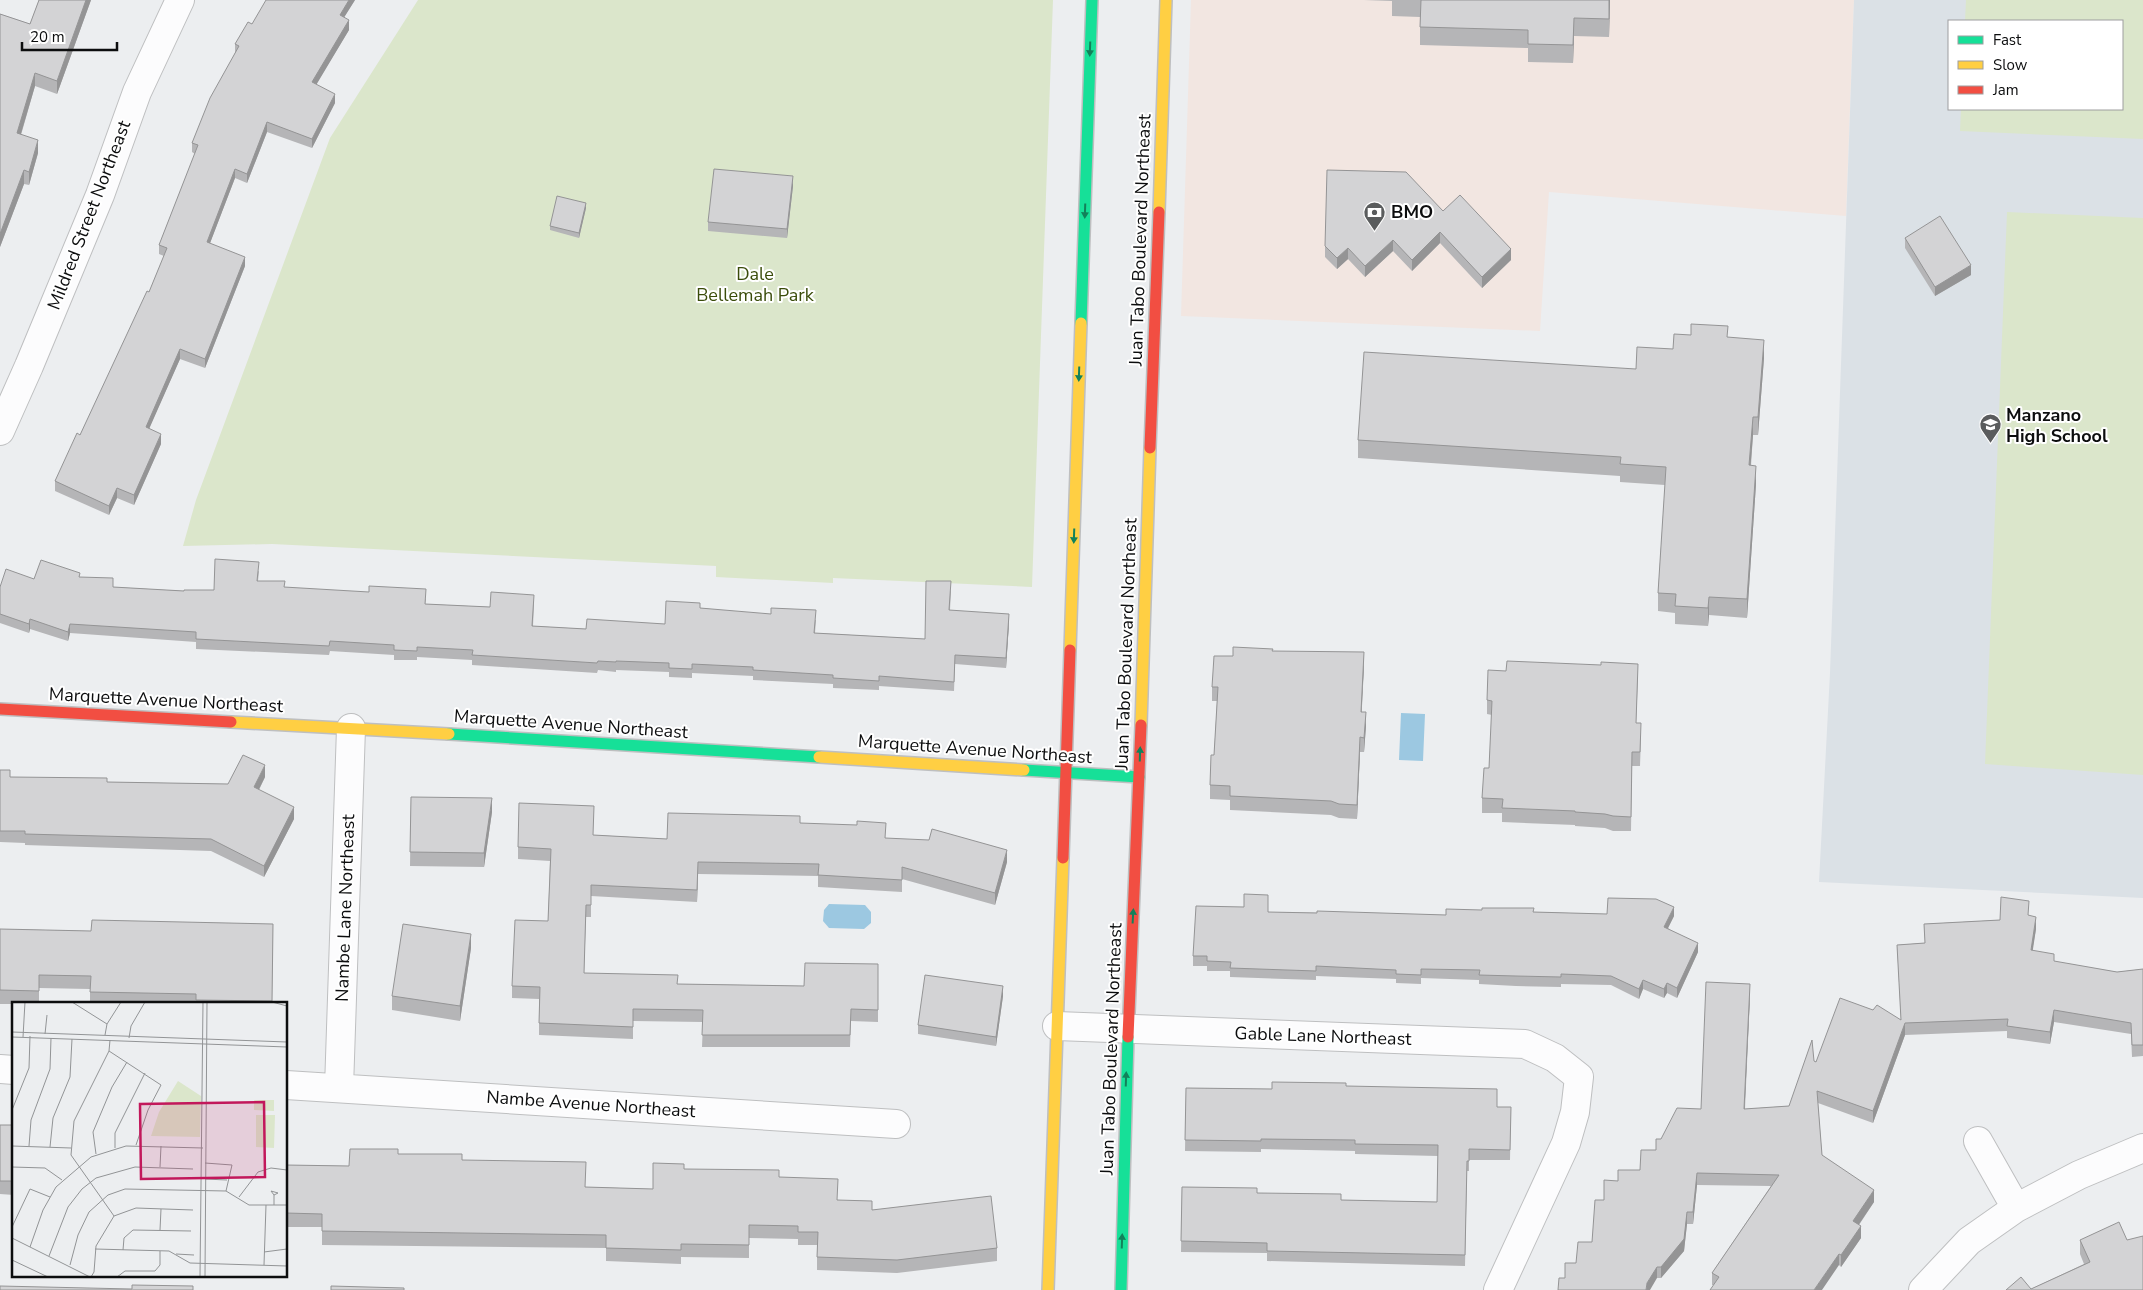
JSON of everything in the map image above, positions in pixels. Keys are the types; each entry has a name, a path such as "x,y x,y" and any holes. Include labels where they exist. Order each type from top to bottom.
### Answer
{"main road":[{"path":"1048,1290 1092,0"},
{"name":"Juan Tabo Boulevard Northeast","path":"1121,1290 1128,1029 1139,777 1166,0"},
{"name":"Marquette Avenue Northeast","path":"0,709 351,728 1139,777"}],"street":[{"name":"Mildred Street Northeast","path":"0,431 100,195 136,92 180,0"},
{"name":"Nambe Lane Northeast","path":"339,1088 351,728"},
{"name":"Gable Lane Northeast","path":"1057,1026 1526,1044 1555,1058 1579,1077 1575,1112 1566,1143 1498,1290"},
{"name":"Nambe Avenue Northeast","path":"288,1085 896,1124"},
{"path":"1978,1140 2016,1208"},
{"path":"1923,1290 1968,1241 2016,1208 2079,1175 2143,1148"}],"shaded area":[{"path":"1191,0 1854,0 1846,216 1549,192 1540,331 1181,316"},
{"name":"Manzano High School","path":"1854,0 2143,0 2143,898 1819,882 1830,673"}],"green space":[{"name":"Dale Bellemah Park","path":"418,0 1053,0 1032,587 833,578 833,583 716,577 716,566 272,544 183,546 196,500 330,138"},
{"path":"1966,0 2143,0 2143,139 1960,131 1961,110 2123,110 2123,20 1965,20"},
{"path":"2007,212 2143,218 2143,775 1985,764"}],"water":[{"path":"1401,713 1425,714 1423,761 1399,760"},
{"path":"829,904 865,905 871,912 871,923 864,929 829,928 823,921 824,910"}],"building":[{"path":"39,0 86,0 57,81 35,73 17,133 38,140 29,172 24,170 0,234 0,14 30,24"},
{"path":"266,0 349,0 340,15 349,20 312,82 335,94 312,139 267,122 247,174 235,169 207,242 245,257 205,359 180,349 146,427 161,434 134,495 117,488 109,506 55,481 77,433 80,435 147,291 149,292 167,248 159,245 198,145 192,143 210,98 239,46 235,44 248,22 252,24"},
{"path":"1421,0 1609,0 1609,19 1574,18 1573,45 1528,44 1528,30 1420,27"},
{"path":"714,169 793,176 787,229 708,222"},
{"path":"1327,170 1406,172 1443,211 1460,195 1511,249 1482,277 1440,232 1412,260 1393,240 1365,266 1348,248 1337,258 1325,246"},
{"path":"557,196 586,203 579,233 550,226"},
{"path":"1940,216 1971,265 1935,287 1905,238"},
{"path":"1691,324 1728,326 1727,337 1764,340 1758,417 1753,417 1749,465 1756,466 1747,599 1709,597 1708,608 1675,606 1676,594 1658,593 1666,467 1620,464 1621,457 1358,440 1364,352 1636,369 1637,347 1673,349 1674,334 1691,335"},
{"path":"215,559 259,562 257,581 285,581 284,587 369,592 369,586 426,589 425,604 490,607 491,592 534,595 532,626 586,629 587,619 665,624 666,601 700,603 700,608 771,614 771,608 816,610 814,633 925,639 926,581 951,581 949,610 1009,614 1006,658 955,655 954,682 879,676 879,681 833,678 833,675 753,670 753,667 692,664 692,669 669,668 669,663 598,661 597,663 472,655 473,650 417,647 417,651 394,650 394,645 330,641 329,646 196,639 196,632 70,624 68,632 30,619 29,624 0,614 0,587 6,569 34,579 41,560 80,573 79,577 113,578 113,587 184,591 214,590"},
{"path":"1233,647 1273,649 1272,651 1364,652 1361,712 1366,712 1364,738 1360,737 1357,805 1339,804 1331,801 1230,796 1230,786 1210,785 1211,755 1214,755 1218,687 1212,687 1214,656 1233,656"},
{"path":"1507,661 1601,665 1601,662 1638,664 1636,723 1641,723 1640,752 1632,752 1631,817 1575,811 1502,808 1503,799 1482,798 1484,768 1489,768 1492,701 1487,700 1488,670 1506,671"},
{"path":"243,755 265,765 254,787 294,807 264,866 211,839 25,834 25,831 0,831 0,770 10,770 10,777 107,778 107,782 228,784"},
{"path":"411,797 492,798 484,853 410,852"},
{"path":"519,803 594,806 593,835 667,839 668,813 800,816 800,823 857,825 857,821 886,823 885,838 929,840 932,829 1007,850 995,893 902,867 902,880 818,875 819,864 698,862 697,890 591,885 591,905 586,905 584,973 678,975 677,984 804,986 805,963 878,964 878,1010 851,1009 850,1035 702,1035 703,1010 633,1009 633,1027 539,1023 540,987 512,986 515,920 548,921 551,849 518,847"},
{"path":"1244,894 1268,895 1268,912 1317,913 1317,911 1446,915 1446,909 1482,910 1482,908 1534,908 1533,912 1607,914 1608,898 1656,899 1674,907 1664,927 1698,943 1677,988 1667,983 1664,989 1643,980 1639,989 1611,976 1561,974 1561,977 1479,975 1480,970 1421,969 1421,975 1396,974 1396,970 1316,966 1316,971 1230,968 1231,962 1207,961 1207,956 1193,956 1196,906 1244,907"},
{"path":"2001,897 2029,901 2028,915 2036,917 2031,950 2054,954 2054,961 2117,972 2143,969 2143,1045 2132,1045 2131,1023 2054,1010 2050,1032 2007,1026 2008,1019 1905,1023 1873,1111 1817,1091 1822,1155 1874,1190 1853,1221 1861,1226 1814,1290 1710,1290 1719,1277 1712,1273 1779,1175 1697,1173 1693,1212 1687,1212 1684,1239 1661,1267 1657,1267 1647,1283 1646,1290 1558,1290 1559,1278 1565,1278 1565,1263 1576,1263 1578,1242 1592,1242 1595,1200 1604,1200 1604,1180 1618,1181 1618,1170 1640,1170 1641,1150 1656,1150 1656,1139 1661,1139 1677,1108 1701,1109 1706,982 1750,984 1744,1109 1789,1106 1812,1040 1814,1061 1816,1062 1840,998 1873,1010 1877,1005 1901,1020 1897,945 1925,943 1924,924 2000,920"},
{"path":"92,920 273,924 272,1001 196,1000 196,994 90,992 91,976 39,975 39,991 0,990 0,929 91,931"},
{"path":"403,924 471,934 460,1006 392,996"},
{"path":"925,975 1003,986 996,1037 918,1025"},
{"path":"1272,1082 1346,1083 1346,1086 1497,1089 1497,1107 1511,1107 1510,1150 1469,1149 1469,1161 1467,1161 1465,1255 1267,1251 1267,1243 1181,1241 1182,1187 1257,1188 1257,1193 1341,1194 1341,1200 1437,1202 1438,1145 1355,1144 1355,1140 1185,1140 1186,1088 1272,1089"},
{"path":"0,1125 12,1125 12,1181 0,1181"},
{"path":"350,1149 398,1149 398,1154 462,1154 462,1160 586,1162 585,1187 653,1189 653,1163 684,1164 684,1169 779,1170 779,1177 838,1179 837,1200 872,1201 872,1210 991,1196 997,1248 897,1260 817,1257 818,1232 798,1232 798,1226 749,1225 749,1245 681,1244 681,1250 606,1248 606,1235 322,1231 322,1214 288,1213 288,1165 349,1166"},
{"path":"2119,1222 2127,1240 2143,1236 2143,1290 2006,1290 2021,1277 2031,1289 2090,1262 2080,1240"},
{"path":"132,1285 193,1286 193,1290 0,1290 0,1286 132,1289"},
{"path":"331,1286 404,1288 404,1290 331,1290"}],"traffic: fast":[{"path":"1081,323 1092,0"},
{"path":"449,734 819,757"},
{"path":"1024,770 1139,777"},
{"path":"1121,1290 1128,1037"}],"traffic: slow":[{"path":"1159,212 1166,0"},
{"path":"1070,650 1081,323"},
{"path":"1141,725 1150,448"},
{"path":"231,722 449,734"},
{"path":"819,757 1024,770"},
{"path":"1048,1290 1063,858"}],"traffic: jam":[{"path":"1150,448 1159,212"},
{"path":"1063,858 1070,650"},
{"path":"0,709 231,722"},
{"path":"1128,1037 1141,725"}],"place":[{"name":"BMO","path":"1375,231"},
{"name":"Manzano High School","path":"1990,444"}]}
